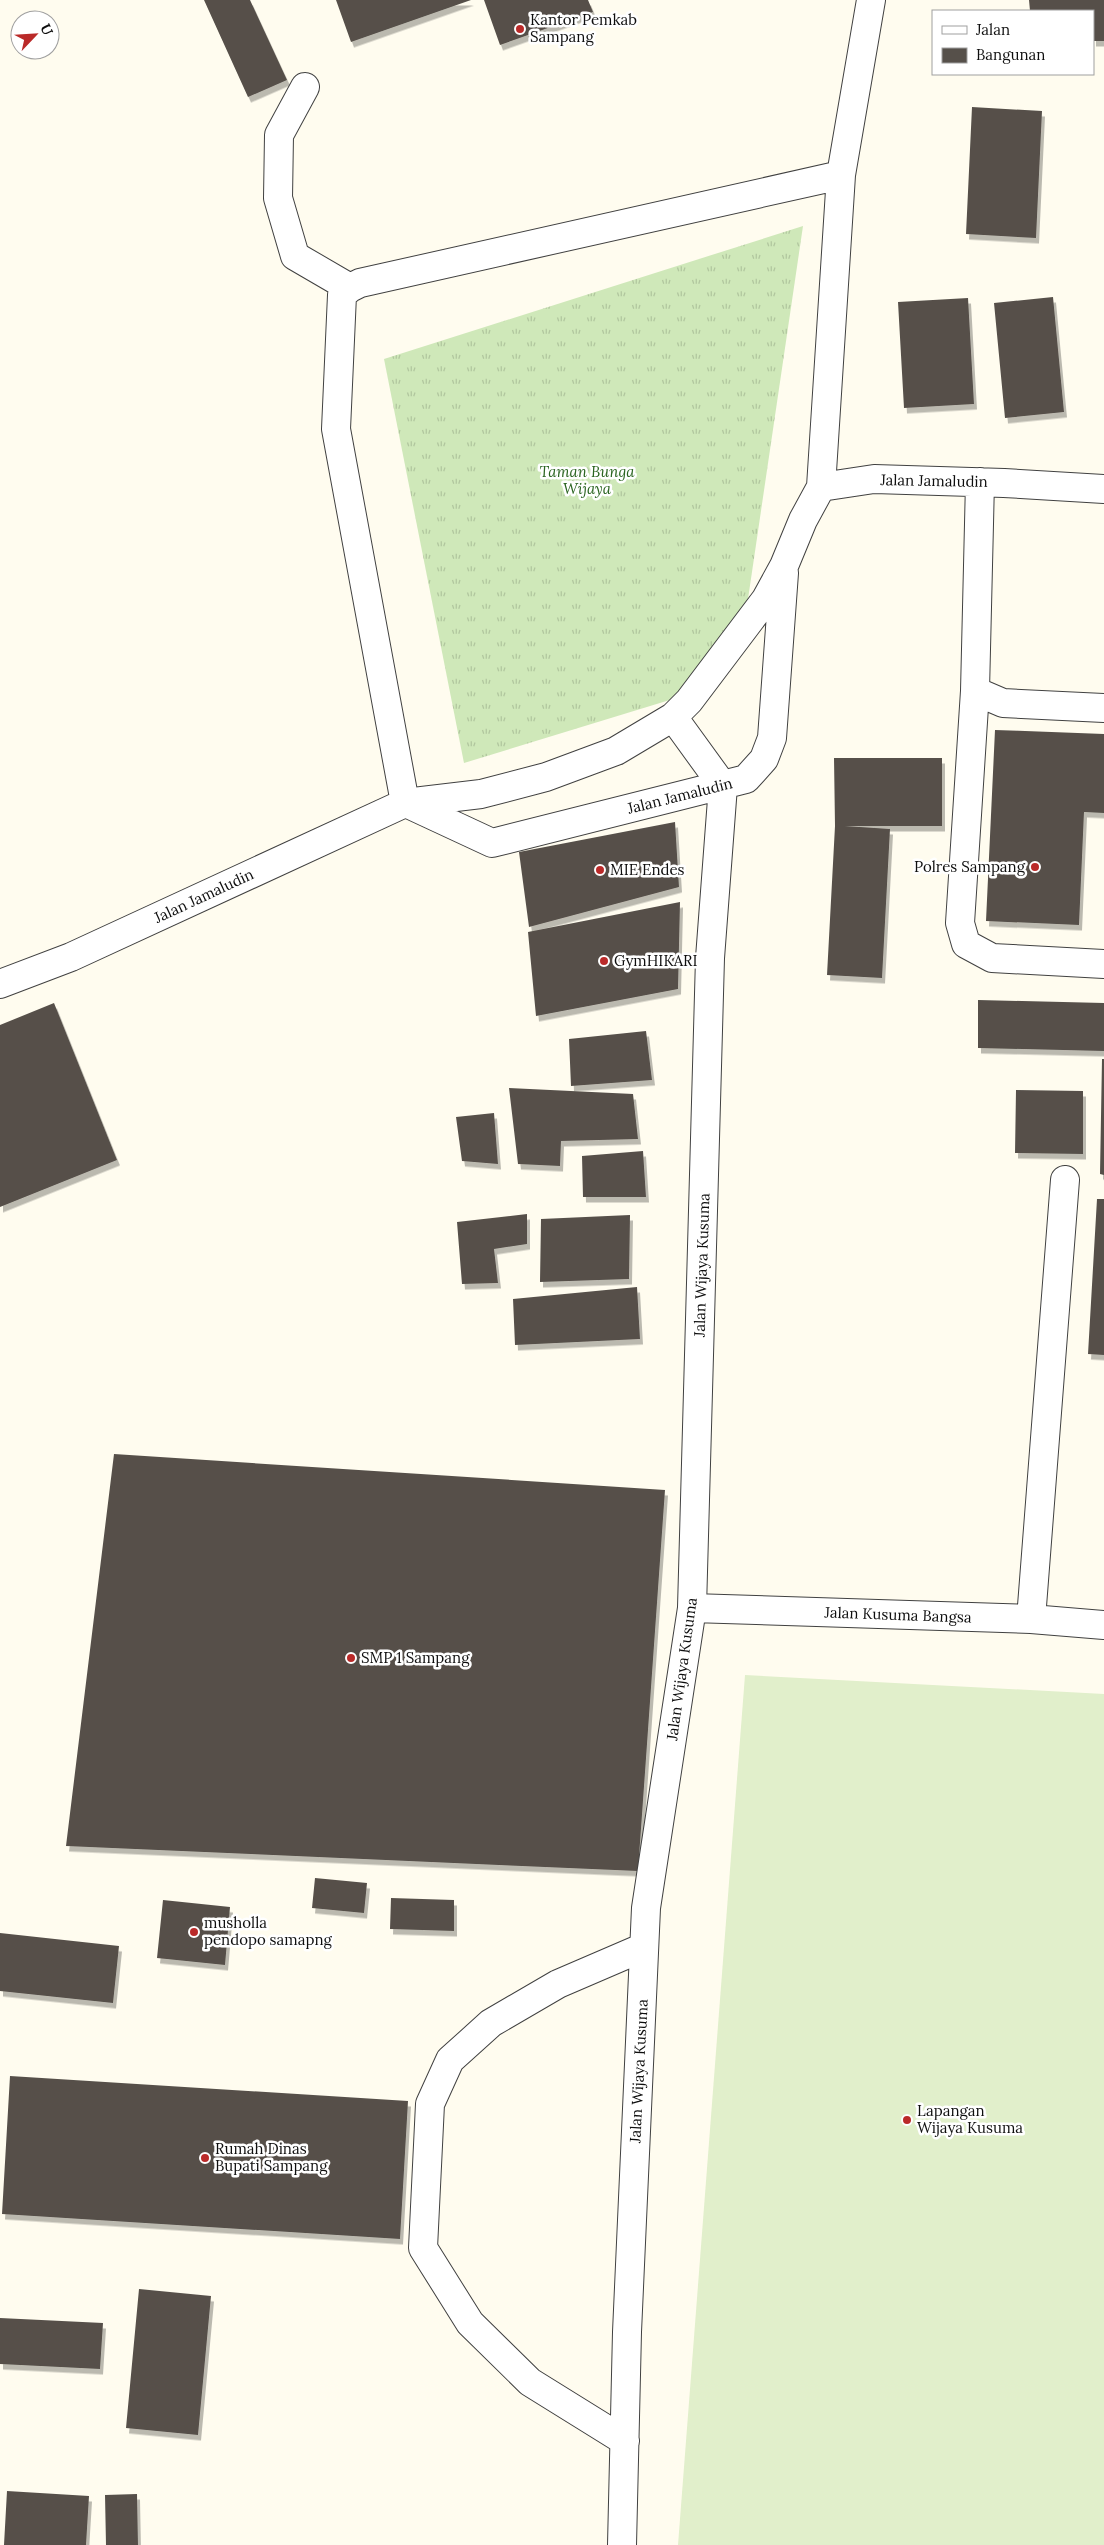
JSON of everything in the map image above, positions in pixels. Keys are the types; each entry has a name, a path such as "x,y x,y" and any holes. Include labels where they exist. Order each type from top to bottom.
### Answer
{"street":[{"path":"821,487 840,175 871,0"},
{"path":"305,86 279,135 278,198 295,256 350,288"},
{"path":"405,803 336,429 342,296 350,288 840,175"},
{"name":"Jalan Jamaludin","path":"0,984 71,957 405,803 481,794 546,777 616,751 673,717 688,701 766,599 784,566 803,520 821,487 874,480 980,482 1104,489"},
{"path":"980,482 975,691 960,923 966,944 992,958 1104,964"},
{"name":"Jalan Jamaludin","path":"405,803 492,843 746,779 764,759 772,738 784,566"},
{"path":"975,691 1003,703 1104,708"},
{"path":"673,717 723,786"},
{"name":"Jalan Wijaya Kusuma","path":"622,2545 627,2323 646,1908 692,1608 710,958 723,786"},
{"path":"1031,1619 1065,1180"},
{"name":"Jalan Kusuma Bangsa","path":"692,1608 1031,1619 1104,1624"},
{"path":"625,2441 530,2382 470,2323 423,2248 430,2104 450,2060 491,2023 558,1984 644,1947"}],"green space":[{"name":"Taman Bunga Wijaya","path":"803,226 748,599 673,699 464,763 384,359"},
{"name":"Lapangan Wijaya Kusuma","path":"745,1675 1104,1694 1104,2545 678,2545"}],"building":[{"path":"204,0 250,0 287,80 248,97"},
{"path":"336,0 471,0 351,42"},
{"name":"Kantor Pemkab Sampang","path":"484,0 588,0 593,12 500,45"},
{"path":"1029,0 1104,0 1104,41 1094,41 1094,10 1030,10"},
{"path":"972,107 1042,111 1036,238 966,234"},
{"path":"1053,297 1064,412 1005,418 994,303"},
{"path":"968,298 974,404 904,408 898,302"},
{"name":"Polres Sampang","path":"995,730 1104,734 1104,813 1084,812 1079,925 986,921"},
{"path":"834,758 942,758 942,826 845,826 890,829 882,978 827,975 835,826"},
{"name":"MIE Endes","path":"675,822 679,887 529,927 519,852"},
{"name":"GymHIKARI","path":"680,902 678,989 536,1016 528,932"},
{"path":"978,1000 1104,1003 1104,1051 978,1048"},
{"path":"54,1003 117,1160 0,1207 0,1025"},
{"path":"646,1031 652,1080 571,1086 569,1039"},
{"path":"1102,1059 1104,1059 1104,1175 1100,1174"},
{"path":"509,1088 633,1094 638,1139 561,1141 560,1166 518,1164"},
{"path":"1016,1090 1083,1091 1083,1154 1015,1153"},
{"path":"494,1113 498,1164 462,1161 456,1117"},
{"path":"643,1151 646,1197 583,1197 582,1156"},
{"path":"1097,1199 1104,1199 1104,1355 1088,1354"},
{"path":"527,1214 527,1244 494,1249 498,1283 462,1284 457,1222"},
{"path":"630,1215 629,1279 540,1282 541,1219"},
{"path":"637,1287 640,1339 515,1345 513,1299"},
{"name":"SMP 1 Sampang","path":"114,1454 665,1490 638,1871 66,1846"},
{"path":"315,1878 367,1883 364,1913 312,1908"},
{"path":"391,1898 454,1900 454,1931 390,1929"},
{"name":"musholla pendopo samapng","path":"163,1900 230,1907 225,1965 157,1958"},
{"path":"0,1933 119,1946 113,2003 0,1991"},
{"name":"Rumah Dinas Bupati Sampang","path":"10,2076 408,2101 400,2239 2,2214"},
{"path":"139,2289 211,2296 198,2435 126,2428"},
{"path":"0,2318 103,2323 100,2369 0,2364"},
{"path":"7,2491 89,2496 86,2545 4,2545"},
{"path":"137,2494 138,2545 106,2545 105,2495"}],"place":[{"name":"Kantor Pemkab Sampang","path":"520,29"},
{"name":"Polres Sampang","path":"1035,867"},
{"name":"MIE Endes","path":"600,870"},
{"name":"GymHIKARI","path":"604,961"},
{"name":"SMP 1 Sampang","path":"351,1658"},
{"name":"musholla pendopo samapng","path":"194,1932"},
{"name":"Lapangan Wijaya Kusuma","path":"907,2120"},
{"name":"Rumah Dinas Bupati Sampang","path":"205,2158"}]}
